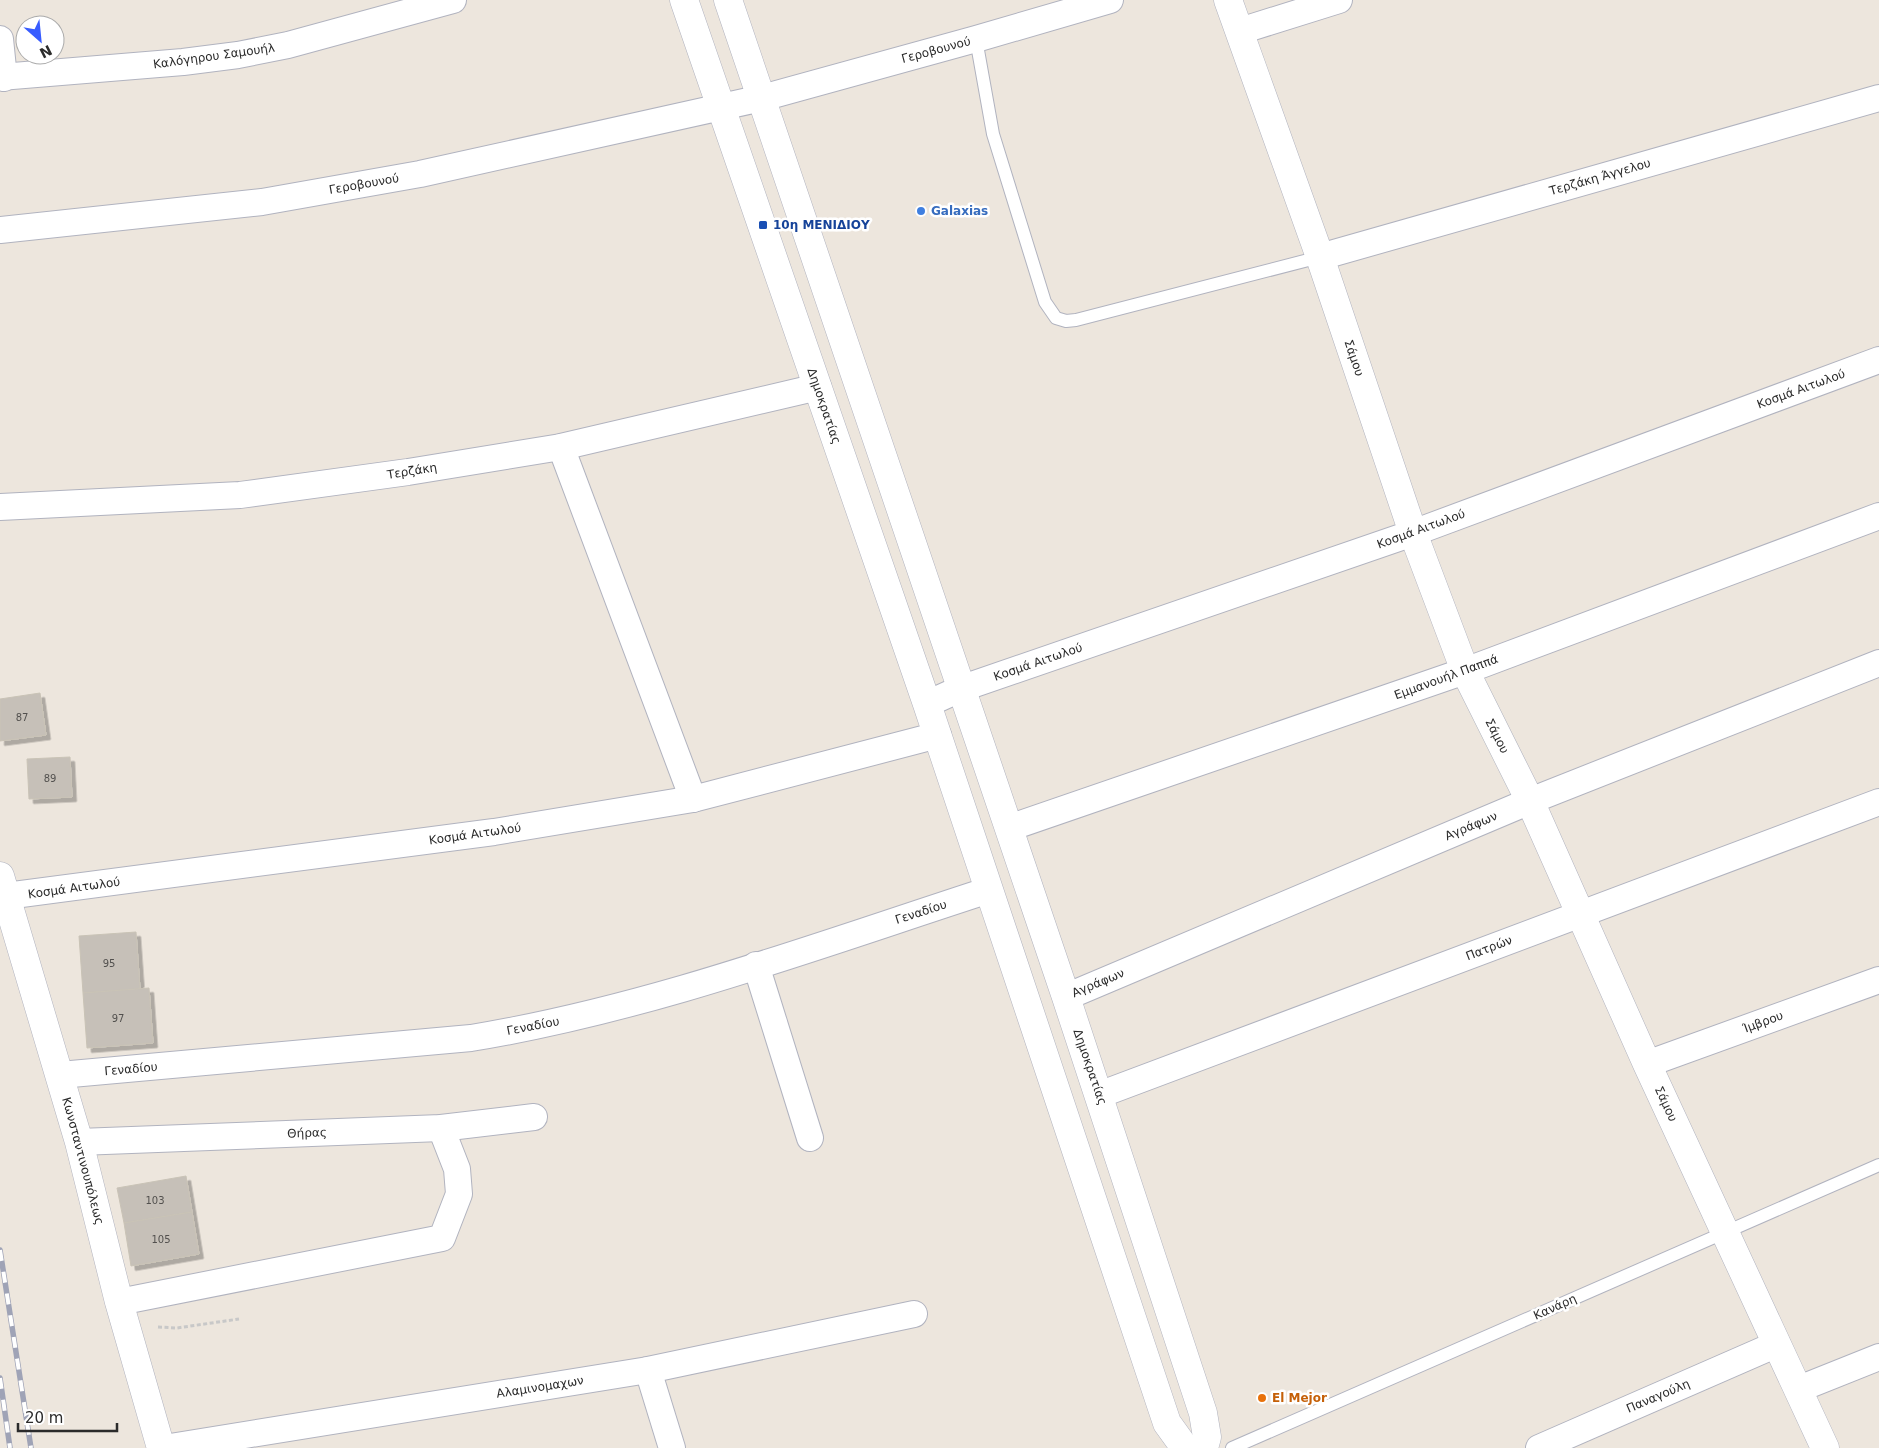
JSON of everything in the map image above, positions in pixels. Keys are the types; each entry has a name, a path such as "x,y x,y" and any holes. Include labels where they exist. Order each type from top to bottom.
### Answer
{"main road":[{"name":"Δημοκρατίας","path":"684,0 938,735 1167,1422 1185,1448"},
{"name":"Δημοκρατίας","path":"728,0 1066,997 1204,1413 1207,1438 1204,1448"},
{"name":"Σάμου","path":"1228,0 1320,257 1413,533 1464,671 1530,801 1578,914 1825,1448"},
{"name":"Κωνσταντινουπόλεως","path":"3,886 60,1075 79,1142 119,1302 163,1448"}],"street":[{"name":"Καλόγηρου Σαμουήλ","path":"2,78 183,62 238,55 288,44 453,0"},
{"name":"Γεροβουνού","path":"762,98 1110,0"},
{"path":"1240,31 1339,0"},
{"path":"0,39 2,78"},
{"path":"722,107 762,98"},
{"name":"Τερζάκη Άγγελου","path":"1320,257 1879,98"},
{"name":"Γεροβουνού","path":"0,230 262,202 420,174 722,107"},
{"name":"Κοσμά Αιτωλού","path":"960,689 1413,533 1879,360"},
{"name":"Τερζάκη","path":"0,507 240,495 408,472 561,446 818,387"},
{"path":"561,446 693,799"},
{"name":"Εμμανουήλ Παππά","path":"1009,828 1464,671 1879,516"},
{"name":"Αγράφων","path":"1066,997 1530,801 1879,663"},
{"path":"927,704 960,689"},
{"name":"Κοσμά Αιτωλού","path":"3,886 494,832 693,799 938,735"},
{"name":"Πατρών","path":"1099,1095 1879,802"},
{"name":"Γεναδίου","path":"60,1075 471,1038 536,1027 610,1009 756,965 989,890"},
{"path":"756,965 810,1138"},
{"name":"Ίμβρου","path":"1647,1064 1879,980"},
{"name":"Θήρας","path":"79,1142 441,1128 534,1117"},
{"path":"119,1302 442,1238 459,1194 457,1170 441,1128"},
{"name":"Αλαμινομαχων","path":"163,1448 648,1370 914,1314"},
{"name":"Παναγούλη","path":"1538,1448 1777,1344"},
{"path":"1799,1389 1879,1357"},
{"path":"648,1370 672,1448"}],"lane":[{"path":"976,39 993,134 1045,302 1056,318 1066,321 1076,320 1320,257"},
{"name":"Κανάρη","path":"1232,1448 1879,1165"}],"path":[{"path":"160,1328 177,1328 238,1319"}],"building":[{"path":"40,693 46,735 0,741 0,699"},
{"path":"70,757 72,797 29,799 27,759"},
{"path":"136,932 140,989 83,993 79,936"},
{"path":"149,988 153,1043 87,1048 83,993"},
{"path":"186,1176 192,1212 124,1223 117,1188"},
{"path":"192,1212 199,1254 131,1266 124,1223"}],"railway":[{"path":"0,1250 31,1448"},
{"path":"0,1378 10,1448"}],"place":[{"name":"Galaxias","path":"921,211"},
{"name":"10η ΜΕΝΙΔΙΟΥ","path":"763,225"},
{"name":"El Mejor","path":"1262,1398"}]}
